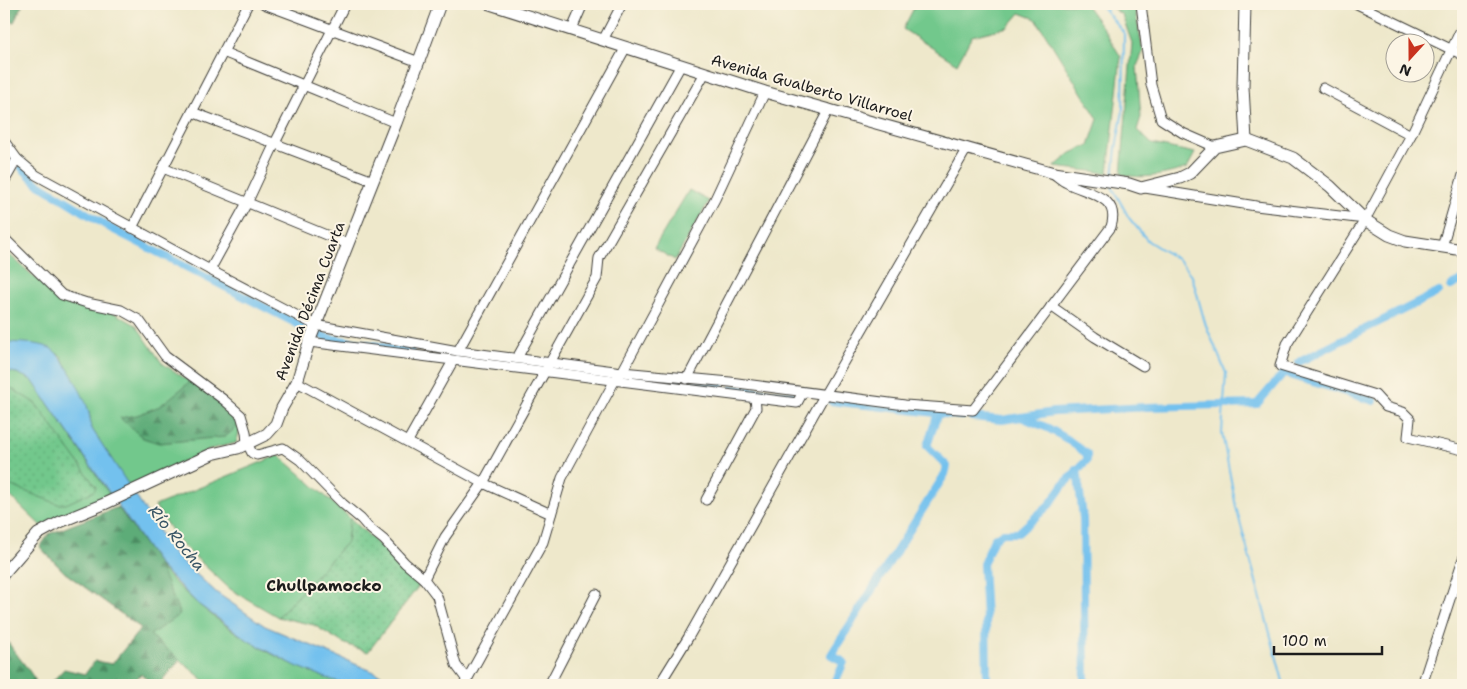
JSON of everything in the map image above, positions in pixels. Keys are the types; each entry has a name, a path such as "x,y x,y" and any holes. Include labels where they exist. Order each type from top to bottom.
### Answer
{"main road":[{"name":"Avenida Décima Cuarta","path":"4,573 38,534 60,522 104,504 212,454 238,448 267,434 276,424 282,408 297,382 315,326 396,123 440,4"},
{"name":"Avenida Gualberto Villarroel","path":"490,4 765,92 1054,173 1129,184 1140,188"},
{"path":"1245,4 1243,87 1246,140"},
{"path":"1140,188 1180,178 1190,173 1215,147 1246,140 1293,158 1330,186 1365,220 1389,234 1405,241 1463,250"}],"street":[{"path":"132,228 248,4"},
{"path":"264,4 419,62"},
{"path":"210,270 248,201 345,4"},
{"path":"572,29 584,4"},
{"path":"603,40 622,4"},
{"path":"1141,4 1151,85 1161,119 1182,133 1215,147"},
{"path":"1357,4 1463,55"},
{"path":"1463,25 1411,135 1365,220 1287,344 1280,366 1375,395 1386,407 1403,412 1410,419 1408,437 1463,450"},
{"path":"458,351 626,47"},
{"path":"223,52 396,123"},
{"path":"517,358 681,65"},
{"path":"424,579 445,537 483,483 597,278 599,258 705,73"},
{"path":"1323,88 1411,135"},
{"path":"466,682 543,542 562,478 615,380 622,372 715,199 765,92"},
{"path":"687,379 829,109"},
{"path":"192,112 373,182"},
{"path":"4,141 17,159 36,175 315,326 458,351 622,372 730,382 905,405 973,410 1111,227 1114,220 1110,204 1099,196 1066,183 1054,173"},
{"path":"659,685 688,638 825,394 967,148"},
{"path":"4,182 17,159"},
{"path":"164,168 248,201 348,244"},
{"path":"1442,247 1463,176"},
{"path":"1140,188 1365,220"},
{"path":"4,238 62,295 87,303 121,310 139,320 165,356 241,415 247,443 252,452 257,454 283,448 300,460 343,504 384,540 405,563 424,579 437,596 456,665 466,682"},
{"path":"1052,306 1095,337 1144,366"},
{"path":"309,342 797,403 803,392"},
{"path":"408,442 453,361"},
{"path":"297,382 483,483 551,514"},
{"path":"706,500 756,408 755,398"},
{"path":"1422,685 1461,574 1463,559"},
{"path":"550,685 596,594"}],"green space":[{"path":"4,4 23,4 14,22 4,20"},
{"path":"916,4 1085,4 1121,57 1108,173 1054,167 1071,153 1089,145 1098,119 1036,19 1020,13 1008,27 972,36 957,64 903,29"},
{"path":"1107,4 1134,4 1143,52 1137,66 1141,117 1137,130 1152,144 1195,153 1187,168 1154,176 1138,177 1121,174 1132,43 1122,15"},
{"path":"689,190 709,201 675,260 654,248"},
{"path":"4,250 57,297 80,306 109,310 136,325 162,363 216,399 242,423 236,443 211,449 129,486 92,429 89,412 61,356 44,346 4,342"},
{"path":"4,371 17,373 32,380 110,495 41,526 4,490"},
{"path":"191,381 216,399 242,423 225,437 159,443 143,438 120,418 137,415 160,406"},
{"path":"4,384 35,403 96,487 94,491 66,504 58,504 4,483"},
{"path":"279,455 350,518 347,542 278,617 230,589 178,541 155,506"},
{"path":"118,507 159,566 200,606 272,654 323,677 350,685 206,685 205,681 141,628 64,572 40,547"},
{"path":"118,507 159,565 180,614 150,635 180,660 159,685 148,685 148,680 141,674 131,685 49,685 64,669 85,674 95,661 112,664 141,628 64,572 40,547 49,534"},
{"path":"350,518 421,583 368,652 343,643 314,625 278,617 347,542"},
{"path":"6,639 36,681 19,684 11,682 4,676 4,642"}],"water":[{"name":"Río Rocha","path":"4,342 45,346 59,356 86,402 92,429 173,553 217,593 265,626 405,685 350,685 329,679 296,666 249,641 198,604 159,565 32,380 17,373 4,371"}],"waterway":[{"path":"1097,4 1103,8 1124,33 1123,111 1113,177"},
{"path":"1106,11 1109,4"},
{"path":"22,168 37,183 112,229 307,329"},
{"path":"1112,187 1129,218 1148,241 1180,261 1192,276 1205,323 1226,373 1222,433 1236,507 1284,685"},
{"path":"1451,286 1463,280"},
{"path":"1299,362 1439,292"},
{"path":"318,334 328,338 411,351"},
{"path":"972,417 1002,420 1054,412 1257,404 1287,369"},
{"path":"1284,371 1290,375 1374,401"},
{"path":"647,380 721,387"},
{"path":"733,389 794,396"},
{"path":"831,401 962,416"},
{"path":"834,685 844,662 831,655 945,474 947,466 927,446 938,413"},
{"path":"987,685 983,564 994,539 1003,533 1018,533 1050,504 1064,484 1087,460 1087,454 1067,439 1048,428 1021,417"},
{"path":"1077,469 1083,518 1085,685"}],"district":[{"name":"Chullpamocko","path":"324,585"}]}
